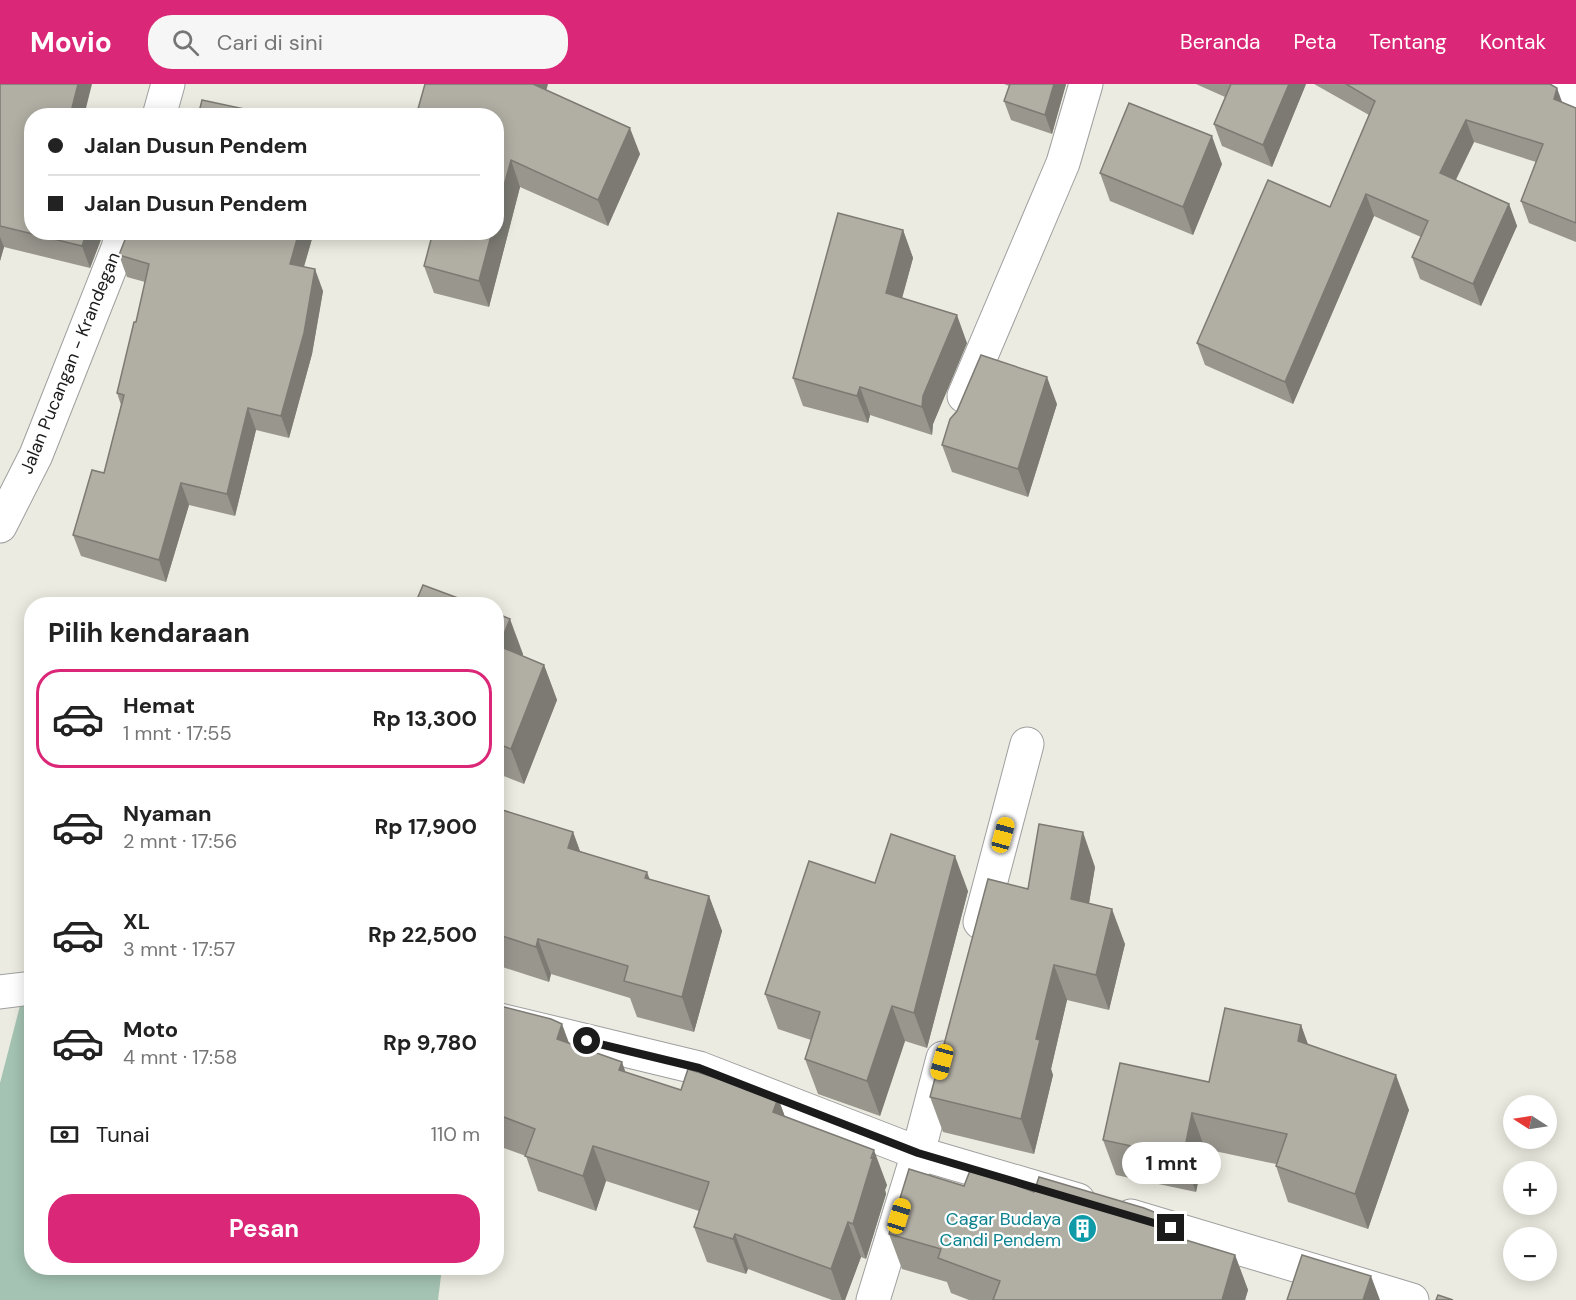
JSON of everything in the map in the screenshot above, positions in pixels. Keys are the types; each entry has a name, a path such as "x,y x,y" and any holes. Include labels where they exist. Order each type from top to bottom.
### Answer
{"street":[{"path":"161,108 168,84"},
{"path":"954,420 1064,163 1086,84"},
{"path":"1558,84 1576,95"},
{"name":"Jalan Pucangan - Krandegan","path":"0,526 36,455 120,240"},
{"path":"973,948 1028,744"},
{"path":"504,1021 699,1068 918,1153 1412,1300"},
{"path":"873,1300 918,1153 952,1028"}],"green space":[{"path":"22,998 24,998 24,1275 441,1275 438,1300 0,1300 0,1083"}],"building":[{"path":"0,84 78,84 72,108 24,108 24,232 0,226"},
{"path":"425,84 533,84 630,128 598,200 511,160 504,186 504,108 418,108"},
{"path":"1010,84 1054,84 1045,115 1004,101"},
{"path":"1231,84 1289,84 1263,145 1214,124"},
{"path":"1346,84 1550,84 1557,88 1554,99 1576,108 1576,223 1521,201 1543,144 1466,120 1440,173 1509,204 1473,284 1412,257 1428,221 1366,194 1285,382 1197,343 1268,180 1330,207 1375,101"},
{"path":"202,100 240,108 200,108"},
{"path":"1129,103 1212,136 1183,207 1100,173"},
{"path":"838,213 903,230 886,293 957,315 923,396 922,407 860,387 857,396 793,378"},
{"path":"57,240 84,240 82,246"},
{"path":"125,240 297,240 290,264 315,269 304,333 281,416 248,408 227,494 181,483 159,560 73,535 92,470 104,473 124,395 117,393 149,264 119,255"},
{"path":"431,240 490,240 479,281 424,266"},
{"path":"981,355 1047,377 1018,469 942,445 950,419 957,411"},
{"path":"423,585 455,597 418,597"},
{"path":"504,616 510,619 504,634"},
{"path":"504,648 544,665 511,749 504,746"},
{"path":"504,810 573,832 568,848 647,872 645,878 709,896 682,997 624,981 628,966 538,939 536,947 504,937"},
{"path":"1039,824 1083,832 1071,899 1112,909 1096,975 1054,965 1036,1039 1040,1040 1021,1119 930,1097 988,879 1028,889"},
{"path":"891,834 955,856 914,1013 892,1006 867,1081 805,1059 820,1012 765,994 809,861 875,883"},
{"path":"504,1007 562,1024 557,1039 622,1062 619,1070 681,1090 688,1069 778,1098 773,1112 874,1150 853,1224 848,1222 831,1269 735,1234 733,1239 694,1227 709,1182 593,1146 583,1176 525,1156 535,1129 504,1117"},
{"path":"1225,1008 1301,1025 1298,1041 1396,1075 1355,1194 1276,1166 1287,1134 1192,1113 1183,1157 1103,1140 1120,1063 1209,1082"},
{"path":"971,1168 1034,1192 1039,1177 1144,1208 1169,1218 1163,1233 1235,1255 1222,1300 993,1300 1000,1281 938,1258 941,1249 889,1234 909,1169 964,1186"},
{"path":"1302,1255 1371,1276 1363,1300 1287,1300"},
{"path":"1438,1295 1453,1300 1436,1300"}],"place":[{"name":"Cagar Budaya Candi Pendem","path":"1082,1229"}],"route":[{"path":"587,1041 699,1068 918,1153 1171,1228"}]}
